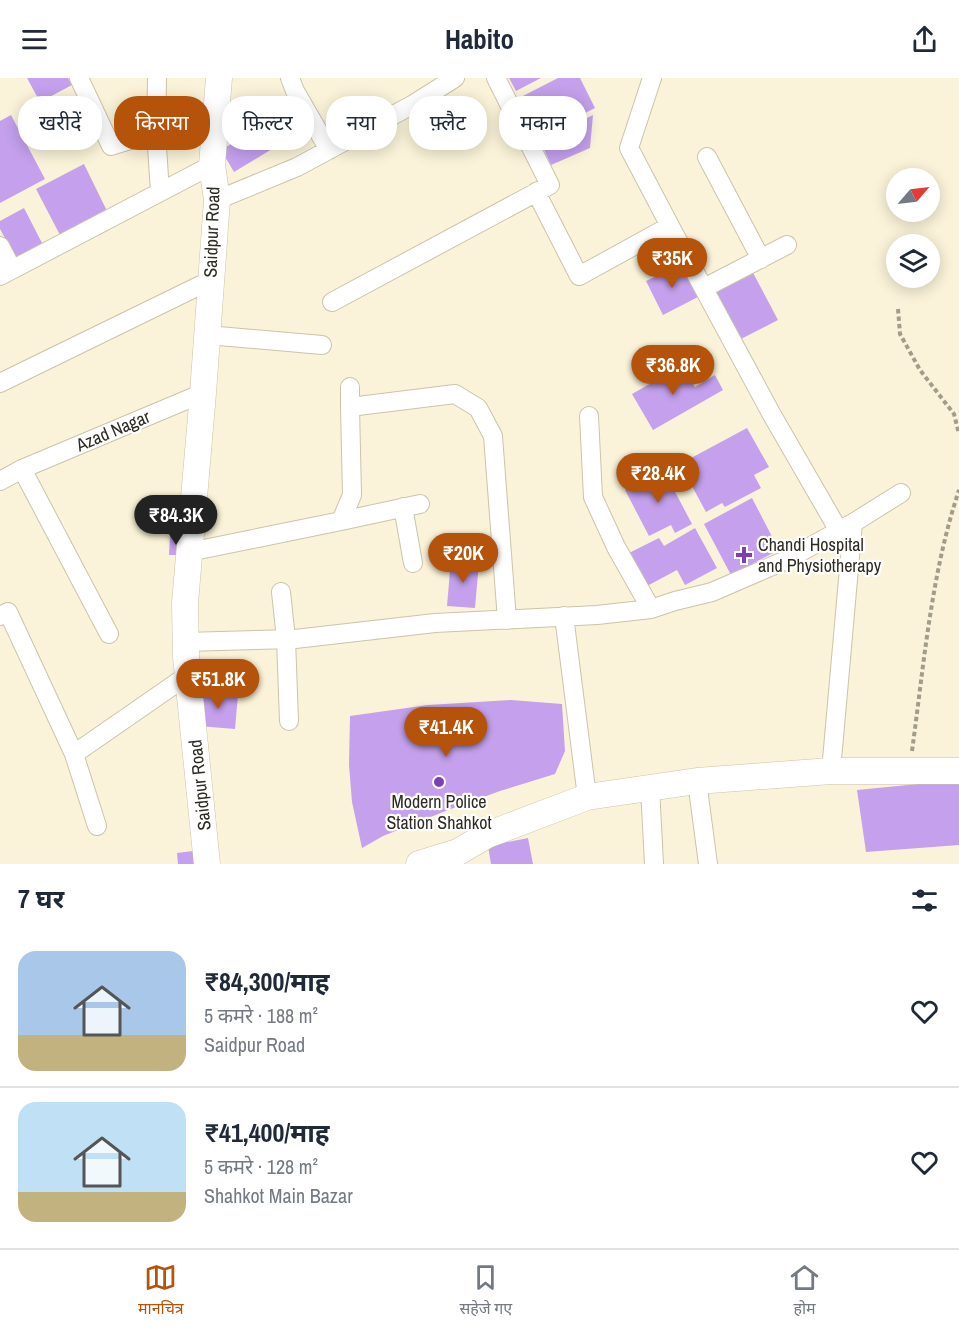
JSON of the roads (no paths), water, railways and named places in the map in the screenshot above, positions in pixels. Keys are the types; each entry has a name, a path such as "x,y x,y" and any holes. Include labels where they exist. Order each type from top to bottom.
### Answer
{"street":[{"path":"79,78 111,146 114,145"},
{"path":"157,78 157,96"},
{"name":"Saidpur Road","path":"206,343 217,200 212,165 219,78"},
{"path":"290,78 326,145"},
{"path":"397,113 455,78"},
{"path":"332,302 550,184 496,78"},
{"path":"652,78 629,147 772,415 846,527 831,771"},
{"path":"157,150 160,192"},
{"path":"217,200 297,167 329,150"},
{"path":"707,157 761,259"},
{"path":"0,246 6,272 212,165"},
{"path":"536,192 579,276 670,226"},
{"path":"704,288 787,245"},
{"path":"0,383 211,280"},
{"path":"203,393 206,343 322,345"},
{"path":"341,522 352,495 350,387"},
{"name":"Saidpur Road","path":"203,393 185,603 185,642 207,864"},
{"name":"Azad Nagar","path":"0,481 22,469 203,393"},
{"path":"350,407 454,394 478,408 493,436 507,620"},
{"path":"589,416 593,497 616,547 651,609"},
{"path":"22,469 109,634"},
{"path":"185,642 286,639 435,623 651,609 712,592 786,560 901,493"},
{"path":"189,552 411,506 413,563"},
{"path":"281,592 286,639 289,721"},
{"path":"3,608 74,754 97,825"},
{"path":"564,616 587,797"},
{"path":"74,754 188,675"},
{"path":"419,864 456,858 487,835 587,797 697,781 831,771 959,771"},
{"path":"697,781 708,864"},
{"path":"650,788 654,864"}],"place":[{"name":"Chandi Hospital and Physiotherapy","path":"744,555"},
{"name":"Modern Police Station Shahkot","path":"439,782"}]}
